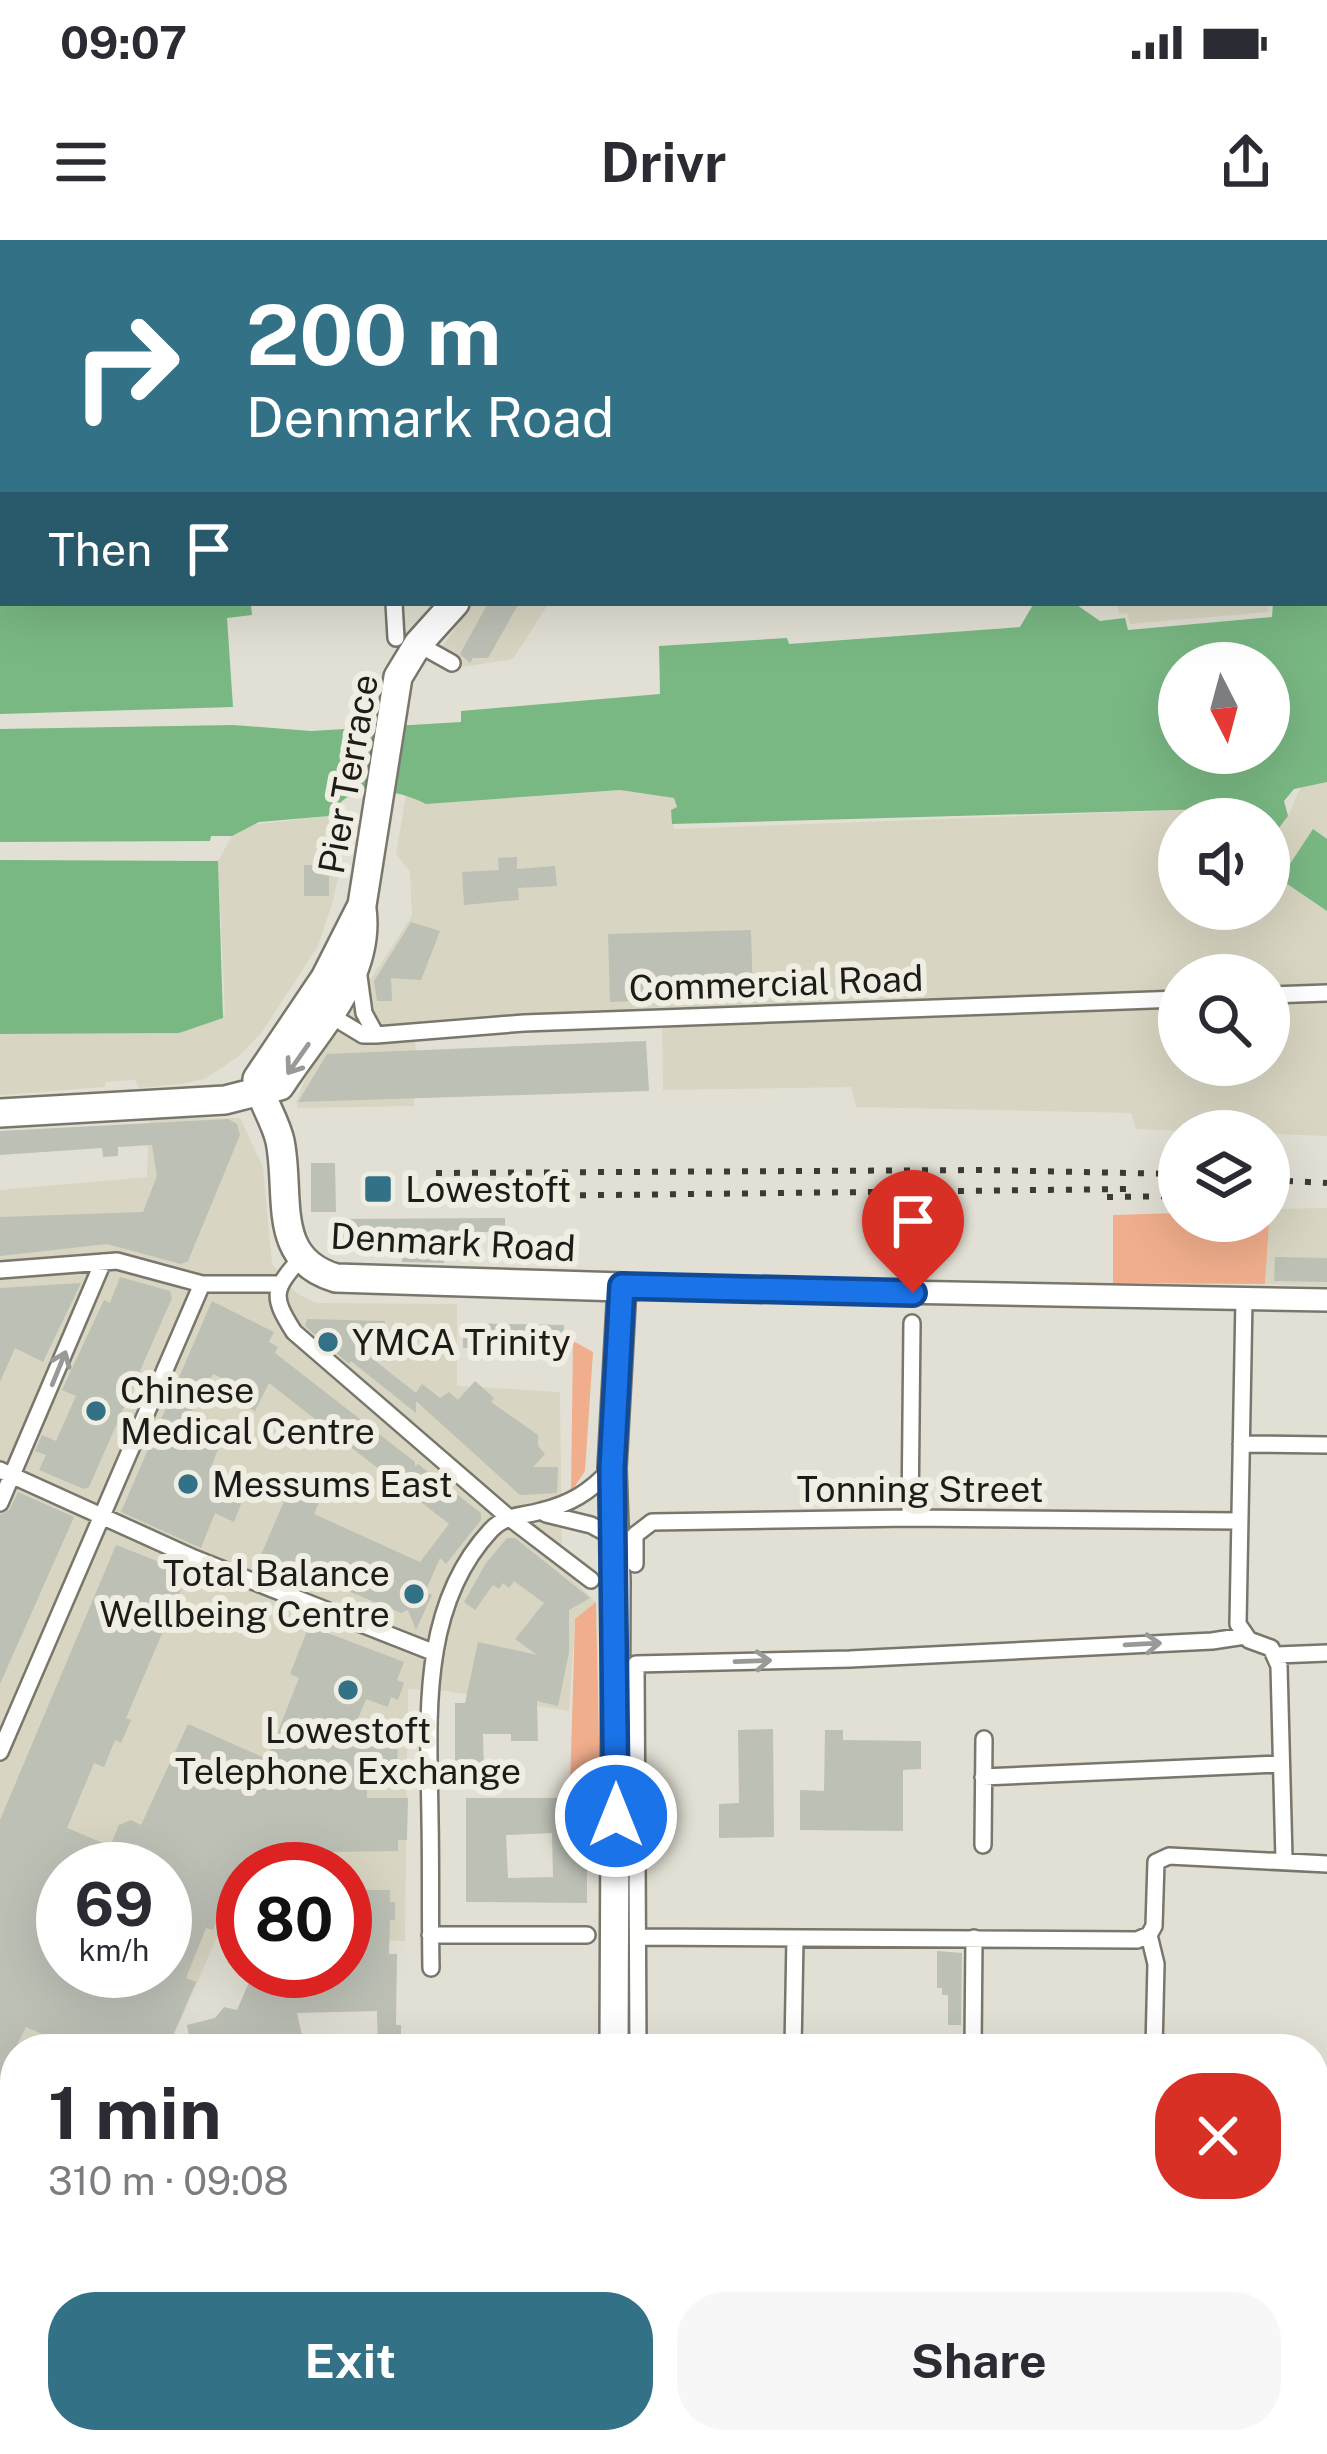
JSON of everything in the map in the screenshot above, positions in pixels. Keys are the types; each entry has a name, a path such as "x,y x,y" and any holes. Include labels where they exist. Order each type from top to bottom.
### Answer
{"highway":[{"name":"Pier Terrace","path":"362,905 393,695 407,641 451,606"},
{"path":"300,1259 290,1234 277,1130 257,1079 358,968 365,934 362,905"},
{"path":"319,1008 325,978 362,905"},
{"path":"0,1113 199,1103 260,1094"},
{"name":"Denmark Road","path":"300,1259 314,1272 336,1279 622,1286"},
{"path":"614,2034 612,1468 622,1286"}],"street":[{"path":"395,606 407,641 452,664"},
{"path":"358,968 364,1013 376,1035"},
{"path":"1290,994 1327,993"},
{"name":"Commercial Road","path":"319,1008 363,1035 376,1035 524,1023 1158,1000"},
{"path":"300,1259 278,1284 279,1305 294,1332 507,1516 590,1580"},
{"path":"0,1503 7,1472 103,1262"},
{"path":"0,1270 125,1262 202,1284 278,1284"},
{"path":"0,1752 202,1284"},
{"name":"Denmark Road","path":"622,1286 1327,1300"},
{"path":"1244,1299 1238,1624 1245,1636"},
{"path":"910,1517 912,1323"},
{"path":"1241,1444 1327,1445"},
{"path":"431,1968 430,1706 435,1653 450,1593 490,1530 507,1516 537,1513 591,1490 612,1468"},
{"path":"7,1472 194,1558 435,1653"},
{"path":"537,1513 591,1525 615,1538"},
{"name":"Tonning Street","path":"635,1564 635,1535 652,1522 910,1517 1238,1521"},
{"path":"638,2034 636,1664 873,1658 1245,1636 1277,1655 1284,1859"},
{"path":"1277,1655 1327,1653"},
{"path":"983,1845 984,1739"},
{"path":"983,1777 1280,1764"},
{"path":"638,1936 1137,1940 1149,1935 1154,1926 1154,1868 1160,1858 1327,1864"},
{"path":"430,1935 587,1935"},
{"path":"1149,1935 1156,1964 1154,2034"},
{"path":"793,2034 795,1938"},
{"path":"973,2034 974,1938"}],"shaded area":[{"path":"0,606 251,606 252,615 227,618 233,707 0,714"},
{"path":"461,606 547,606 513,659 450,669 432,662 467,611"},
{"path":"1032,606 1078,606 1100,621 1125,618 1128,630 1272,617 1273,606 1327,606 1327,782 1294,789 1286,798 1158,798 1158,810 672,824 671,810 677,807 674,798 620,790 426,804 371,791 341,802 341,815 259,822 232,836 211,836 210,841 0,842 0,729 233,725 311,731 461,722 461,711 660,694 659,646 787,638 789,644 1020,627"},
{"path":"1118,606 1269,606 1268,612 1130,624 1127,613 1119,614"},
{"path":"1327,782 1327,1136 1290,1135 1290,1110 1158,1110 1158,1130 1136,1129 1131,1113 856,1107 851,1087 663,1090 662,1009 416,1025 414,1106 298,1108 296,1102 306,1077 412,916 410,872 396,854 406,795 426,804 620,790 674,798 674,829 1158,811 1158,930 1290,930 1290,811 1302,784"},
{"path":"341,815 350,819 318,946 262,1032 238,1057 204,1079 181,1084 139,1088 135,1080 105,1082 105,1087 0,1095 0,1034 179,1033 225,1014 218,861 232,836 248,825"},
{"path":"1313,829 1327,839 1327,911 1290,886 1290,864"},
{"path":"0,860 218,861 223,1018 179,1033 0,1034"},
{"path":"240,1118 263,1167 272,1264 295,1292 316,1303 457,1304 457,1386 560,1392 562,1568 596,1602 575,1620 569,1711 408,1689 405,1941 372,1940 372,1842 216,1842 216,1940 192,1994 192,1842 36,1842 36,1998 190,1998 175,2034 0,2034 0,1190 147,1177 149,1119"},
{"path":"1327,1208 1327,1286 1265,1284 1268,1242 1290,1242 1290,1209"},
{"path":"1158,1214 1158,1242 1268,1242 1265,1284 1113,1283 1113,1215"},
{"path":"573,1341 593,1352 585,1471 571,1492"},
{"path":"596,1602 600,1785 570,1787 575,1619"}],"building":[{"path":"486,606 517,606 488,658 473,658 470,663 460,654"},
{"path":"517,857 517,869 555,866 557,886 518,888 519,900 464,905 462,872 499,870 498,858"},
{"path":"304,865 329,865 329,896 304,896"},
{"path":"411,922 440,931 421,980 391,978 392,1001 377,1001 374,981"},
{"path":"751,930 753,997 610,1002 608,934"},
{"path":"646,1041 649,1091 298,1102 327,1054"},
{"path":"228,1119 237,1124 240,1135 188,1261 181,1264 107,1244 0,1256 0,1217 143,1212 157,1176 152,1145 118,1147 118,1156 103,1157 102,1148 0,1155 0,1131"},
{"path":"311,1163 335,1163 336,1212 311,1212"},
{"path":"505,1218 505,1232 444,1236 444,1263 402,1262 402,1245 337,1246 336,1219"},
{"path":"1275,1257 1327,1258 1327,1282 1274,1281"},
{"path":"120,1277 170,1291 172,1298 89,1487 84,1489 39,1470 46,1455 35,1451 42,1435 56,1441 76,1396 62,1390 104,1300 110,1303"},
{"path":"81,1283 43,1362 15,1348 0,1382 0,1288"},
{"path":"212,1301 274,1332 269,1342 278,1347 275,1353 415,1462 415,1467 418,1464 481,1513 481,1520 446,1564 440,1558 425,1592 432,1595 416,1630 408,1610 401,1613 261,1555 291,1485 321,1498 314,1514 420,1562 449,1524 269,1383 255,1411 235,1400 241,1387 213,1374 191,1413 199,1416 192,1430 221,1442 210,1470 248,1486 234,1522 215,1513 201,1548 121,1512"},
{"path":"307,1319 385,1321 385,1346 355,1345 416,1393 422,1384 440,1398 449,1392 458,1400 475,1381 494,1398 491,1402 538,1435 538,1446 545,1454 533,1467 558,1467 557,1493 520,1495 416,1401 416,1413 351,1361 349,1364 305,1326"},
{"path":"463,1323 564,1325 563,1350 463,1348"},
{"path":"18,1492 74,1517 0,1684 0,1515 10,1509"},
{"path":"507,1538 515,1538 590,1598 569,1610 569,1652 558,1706 537,1701 538,1741 483,1734 484,1771 455,1771 455,1703 465,1703 478,1642 537,1655 515,1639 544,1603 514,1581 509,1588 503,1583 499,1589 493,1585 475,1610 464,1602"},
{"path":"116,1545 188,1573 126,1718 131,1720 121,1743 115,1740 104,1767 94,1763 67,1828 100,1842 36,1842 36,1998 189,1998 173,2034 42,2034 26,2027 22,2034 0,2034 0,1820"},
{"path":"309,1626 404,1662 397,1680 404,1683 398,1700 391,1697 388,1707 366,1699 353,1731 398,1732 397,1772 367,1772 367,1798 408,1798 407,1840 398,1840 398,1851 372,1851 372,1842 216,1842 213,1930 206,1928 192,1963 192,1842 112,1842 119,1825 131,1820 141,1825 188,1724 267,1759 299,1678 290,1674"},
{"path":"773,1729 774,1837 719,1838 719,1804 739,1803 738,1730"},
{"path":"825,1730 843,1730 843,1740 921,1741 921,1769 903,1770 903,1831 800,1830 800,1790 824,1791"},
{"path":"466,1798 587,1798 587,1903 466,1902","holes":["552,1833 553,1877 508,1878 506,1835"]},
{"path":"372,1890 390,1890 395,1920 390,1920 389,1954 397,1954 396,2025 401,2025 401,2034 378,2034 377,2011 297,2013 302,2034 189,2034 187,2025 215,2018 224,2007 237,2010 242,1998 372,1998"},
{"path":"937,1951 962,1953 961,2025 948,2025 948,1995 937,1988"}],"railway":[{"path":"436,1173 1158,1174"},
{"path":"1290,1181 1327,1183"},
{"path":"436,1197 1126,1189"},
{"path":"1107,1197 1158,1196"}],"place":[{"name":"Lowestoft","path":"378,1189"},
{"name":"YMCA Trinity","path":"328,1342"},
{"name":"Chinese Medical Centre","path":"96,1411"},
{"name":"Messums East","path":"188,1484"},
{"name":"Total Balance Wellbeing Centre","path":"414,1594"},
{"name":"Lowestoft Telephone Exchange","path":"348,1690"}],"route":[{"path":"616,1816 612,1468 622,1286 913,1293"}]}
